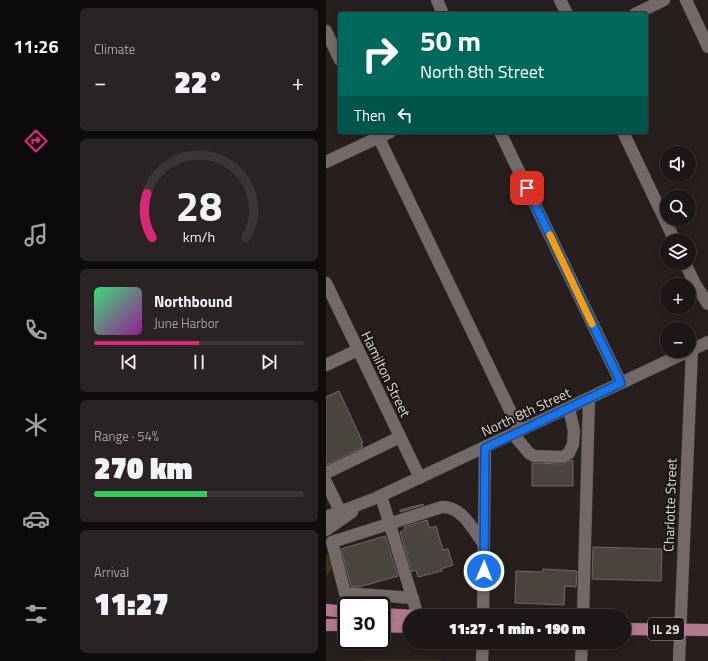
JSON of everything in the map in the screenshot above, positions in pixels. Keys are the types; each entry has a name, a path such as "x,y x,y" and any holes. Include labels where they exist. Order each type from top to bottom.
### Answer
{"main road":[{"path":"326,610 338,611"},
{"path":"390,615 403,615"},
{"path":"326,625 338,625"},
{"path":"390,626 403,627"},
{"name":"IL 29","path":"631,629 708,630"}],"street":[{"path":"437,0 443,12"},
{"path":"560,0 566,12"},
{"path":"639,12 664,0"},
{"path":"686,0 708,47"},
{"path":"326,31 338,56"},
{"path":"326,162 382,134 517,433 529,453 534,456 563,457 569,453 573,444 574,430 569,408"},
{"path":"501,134 621,383"},
{"path":"624,134 672,234"},
{"path":"688,270 695,284 708,304"},
{"name":"Hamilton Street","path":"326,282 420,478"},
{"name":"North 8th Street","path":"696,347 708,342"},
{"path":"326,366 358,350"},
{"name":"North 8th Street","path":"326,530 342,515 673,358"},
{"name":"Charlotte Street","path":"679,661 690,358"},
{"path":"583,609 589,399"},
{"path":"326,473 400,437"},
{"path":"483,609 485,448"},
{"path":"326,482 342,515"},
{"path":"379,497 390,523 416,609"},
{"path":"413,598 346,593 332,542 442,507 450,507 457,510 464,517 484,544"},
{"name":"North 8th Street","path":"326,517 342,515"},
{"path":"482,661 483,649"},
{"path":"581,661 582,649"}],"shaded area":[{"path":"326,554 332,558 334,567 326,576"},
{"path":"439,660 441,661 359,661"}],"building":[{"path":"339,391 363,443 361,444 363,447 326,465 326,397"},
{"path":"573,460 573,486 532,486 532,463 563,464"},
{"path":"424,505 400,512 400,510"},
{"path":"427,520 430,528 436,526 443,550 448,549 453,565 441,569 442,571 418,577 416,570 412,572 400,532 405,530 404,527"},
{"path":"385,536 398,576 359,587 351,586 341,549"},
{"path":"593,547 662,549 661,581 592,579"},
{"path":"543,569 577,571 576,587 565,586 564,605 515,603 516,571 543,572"}],"slow traffic":[{"path":"550,235 592,324"}],"route":[{"path":"484,571 485,448 621,383 527,188"}]}
